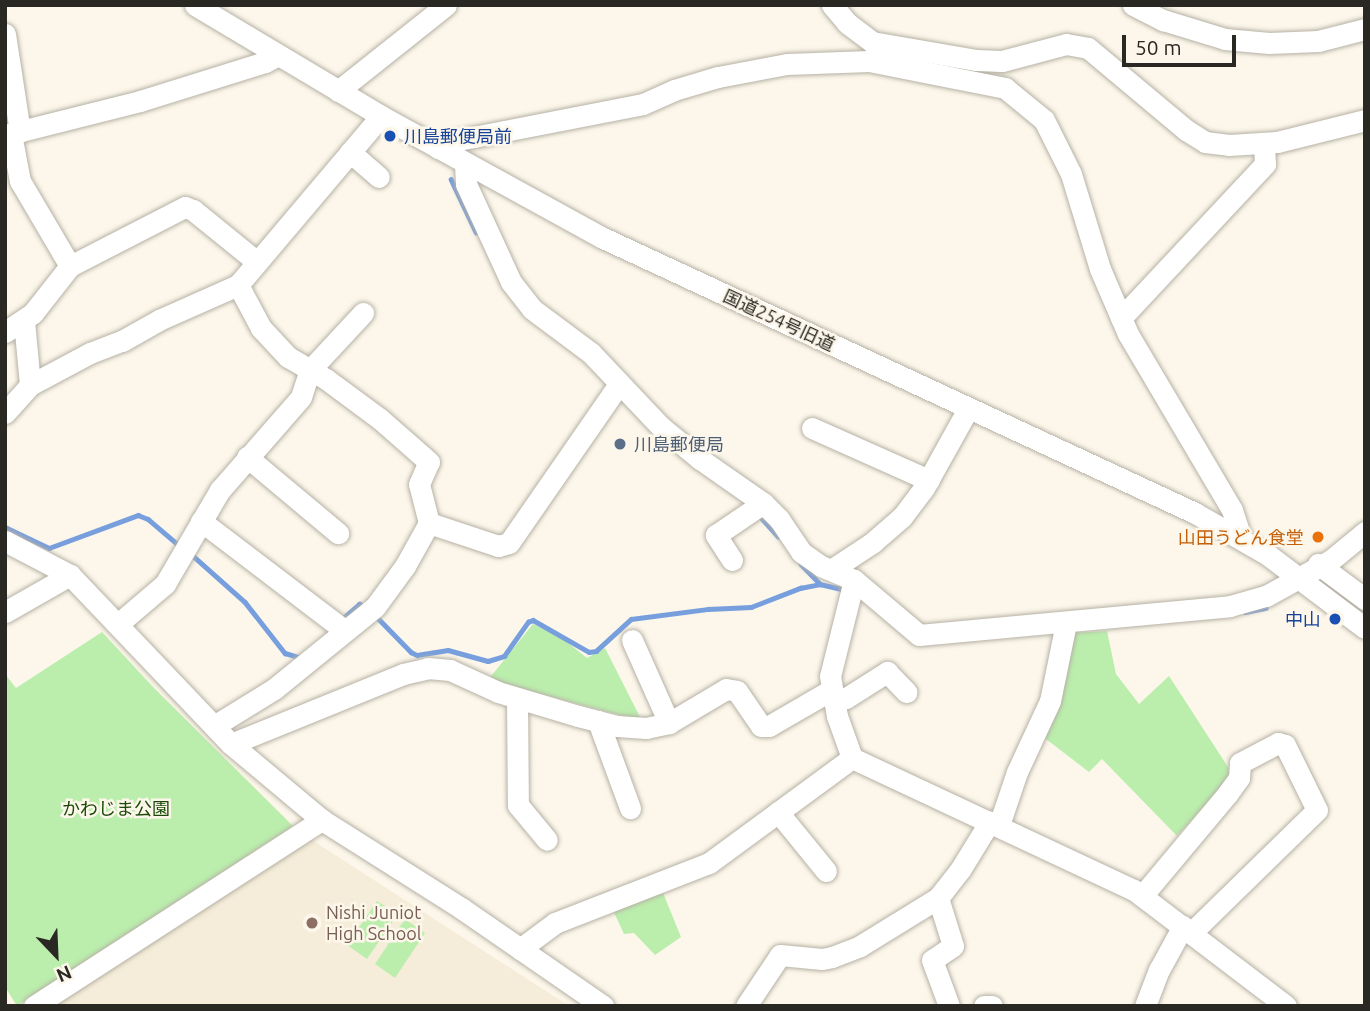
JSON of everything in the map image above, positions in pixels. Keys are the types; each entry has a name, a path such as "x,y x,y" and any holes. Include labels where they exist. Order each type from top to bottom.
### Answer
{"street":[{"name":"国道254号旧道","path":"194,5 381,116 601,237 1241,538 1365,628"},
{"path":"338,91 446,5"},
{"path":"832,5 871,51 1004,88 1044,120 1071,174 1100,269 1121,318 1232,510 1241,538"},
{"path":"1133,5 1163,20 1225,39 1269,43 1318,41 1365,29"},
{"path":"5,34 12,134 20,181 70,266"},
{"path":"438,148 458,140 643,104 674,90 718,76 787,64 871,51 1006,60 1066,44 1088,48 1186,130 1205,142 1229,145 1264,143 1365,120"},
{"path":"12,134 140,101 264,62 278,55"},
{"path":"1004,88 1006,60"},
{"path":"5,414 30,385 90,353 122,341 159,320 238,285 381,116"},
{"path":"1121,318 1265,164 1264,143"},
{"path":"350,152 379,177"},
{"path":"465,163 466,184 519,295 532,309 591,354 660,426 700,459 763,503 779,519 801,552 854,580 919,635 1230,606 1266,596 1331,559 1365,532"},
{"path":"5,332 24,321 70,266 185,207 193,210 257,262"},
{"path":"214,726 274,689 375,607 387,593 429,523 419,484 429,462 380,419 288,357 261,328 238,285"},
{"path":"118,624 165,584 220,490 301,397 310,370 363,313"},
{"path":"24,321 30,385"},
{"path":"429,523 498,546 509,543 619,384"},
{"path":"831,570 902,517 929,480 968,409"},
{"path":"812,428 929,480"},
{"path":"247,457 338,533"},
{"path":"732,560 716,535 763,503"},
{"path":"201,521 344,630"},
{"path":"5,541 70,575 231,744 322,820 603,1006"},
{"path":"1318,564 1365,599"},
{"path":"5,612 70,575"},
{"path":"854,580 830,676 833,696 852,758 995,823 1142,897 1188,929 1286,1006"},
{"path":"746,1006 780,955 822,960 832,957 860,946 938,898 995,823 1050,701 1066,623"},
{"path":"632,640 669,723"},
{"path":"231,744 403,674 428,668 450,670 517,698 598,721 646,728 669,723 726,689 737,691 761,726 769,726 833,696 846,698 887,672 906,692"},
{"path":"517,698 517,799 522,812 547,840"},
{"path":"598,721 630,808"},
{"path":"1142,897 1239,778 1240,763 1278,743 1284,745 1317,810 1188,929 1159,970 1145,1006"},
{"path":"520,949 555,922 709,863 852,758"},
{"path":"778,812 826,871"},
{"path":"34,1006 322,820"},
{"path":"938,898 953,946 932,960 948,1006"},
{"path":"984,1006 992,1006"}],"shaded area":[{"name":"Nishi Juniot High School","path":"312,840 569,1006 53,1006"}],"green space":[{"path":"533,624 563,639 587,658 605,648 642,721 488,680"},
{"path":"1107,631 1116,674 1139,704 1169,676 1228,767 1231,777 1177,836 1102,759 1089,772 1042,736 1070,633"},
{"name":"かわじま公園","path":"102,632 154,688 293,826 17,1006 5,987 5,674 16,688"},
{"path":"661,888 681,937 655,955 634,933 624,934 611,906"},
{"path":"377,901 398,914 367,959 347,945"},
{"path":"405,919 425,933 395,978 375,964"}],"waterway":[{"path":"451,179 476,232"},
{"path":"758,514 778,536"},
{"path":"5,527 49,548 138,515 148,519 181,547"},
{"path":"191,554 245,602 285,653 298,657"},
{"path":"801,564 820,584 845,590"},
{"path":"375,615 417,655 448,650 488,661 504,656 528,622 533,620 589,652 596,651 631,619 708,609 751,607 800,588 820,584"},
{"path":"342,619 359,604 366,607"},
{"path":"1245,612 1266,608"}],"place":[{"name":"川島郵便局前","path":"390,136"},
{"name":"川島郵便局","path":"620,444"},
{"name":"山田うどん食堂","path":"1318,537"},
{"name":"中山","path":"1335,619"},
{"name":"Nishi Juniot High School","path":"312,923"}]}
